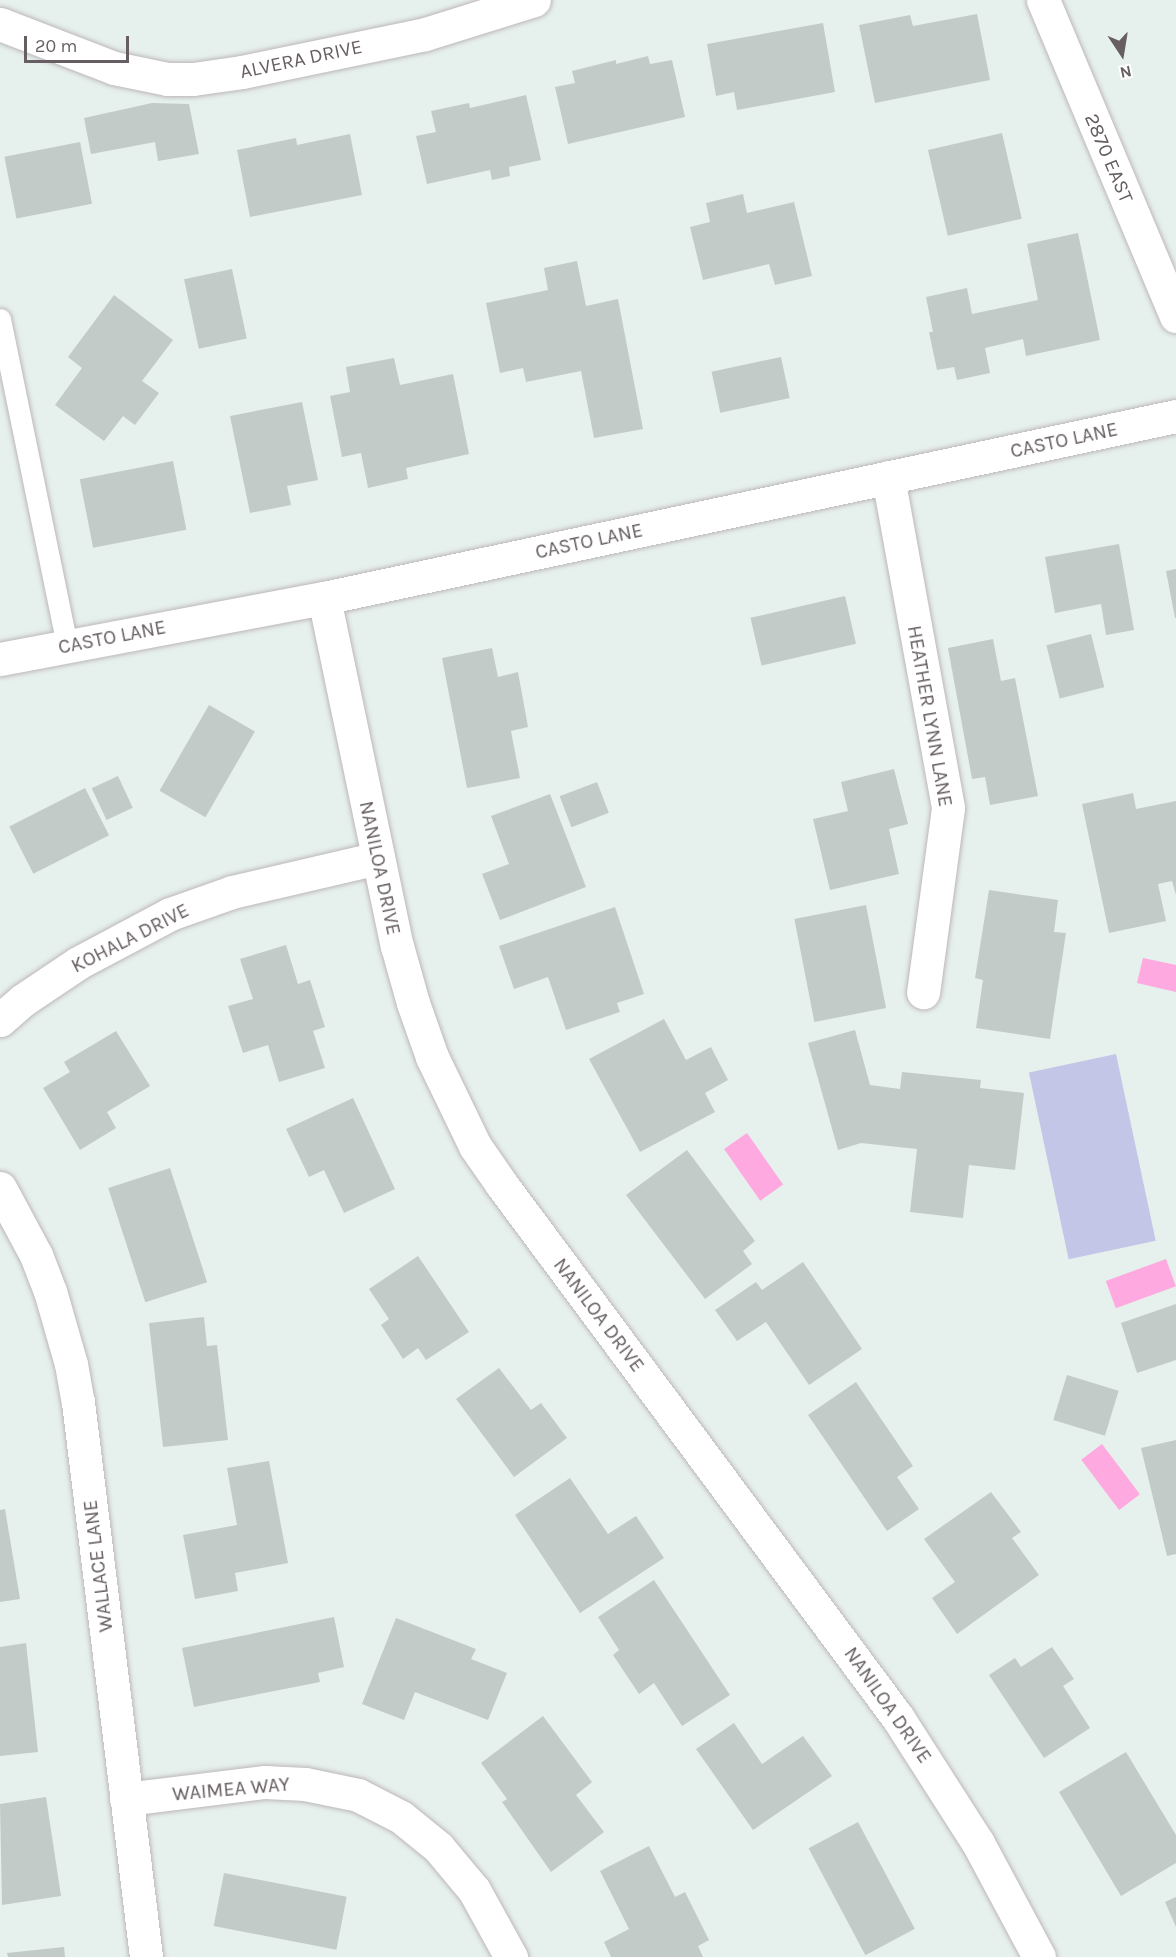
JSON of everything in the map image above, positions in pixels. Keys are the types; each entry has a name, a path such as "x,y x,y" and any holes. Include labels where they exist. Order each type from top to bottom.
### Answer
{"street":[{"name":"ALVERA DRIVE","path":"0,24 114,68 158,77 193,79 242,72 424,34 534,0"},
{"name":"2870 EAST","path":"1043,0 1176,316"},
{"name":"CASTO LANE","path":"0,659 324,598 1176,416"},
{"name":"HEATHER LYNN LANE","path":"888,477 948,808 923,992"},
{"name":"NANILOA DRIVE","path":"324,598 378,858 413,1003 432,1057 475,1146 898,1718 978,1843 1039,1957"},
{"name":"KOHALA DRIVE","path":"0,1020 23,1000 78,963 170,914 232,892 378,858"},
{"name":"WALLACE LANE","path":"0,1188 31,1246 50,1291 71,1364 78,1402 146,1957"},
{"name":"WAIMEA WAY","path":"126,1799 265,1782 305,1784 358,1795 401,1817 438,1847 474,1890 511,1957"}],"lane":[{"path":"0,319 68,645"}],"shaded area":[{"path":"1143,958 1176,965 1176,992 1137,983"},
{"path":"1116,1054 1156,1241 1069,1259 1029,1073"},
{"path":"747,1133 783,1185 760,1201 724,1149"},
{"path":"1166,1259 1176,1286 1116,1308 1106,1281"},
{"path":"1102,1444 1140,1494 1119,1510 1081,1460"}],"building":[{"path":"977,14 990,80 875,103 859,25 910,15 913,26"},
{"path":"823,23 835,92 737,110 734,92 716,96 707,44"},
{"path":"648,56 650,64 672,60 685,117 568,144 555,87 575,83 572,71 616,60 616,64"},
{"path":"526,95 541,160 509,167 510,176 492,180 490,170 427,184 416,136 436,132 431,111 469,103 470,108"},
{"path":"152,103 189,104 199,154 158,161 155,142 91,154 84,118"},
{"path":"1002,133 1022,219 948,236 928,150"},
{"path":"350,134 362,195 250,217 237,150 296,138 297,145"},
{"path":"80,142 92,204 16,219 4,157"},
{"path":"743,194 747,213 794,202 812,276 775,285 769,264 703,280 690,227 710,222 706,203"},
{"path":"1078,233 1100,340 1026,356 1023,339 985,348 990,373 957,380 954,367 937,370 929,332 933,332 926,297 967,288 972,314 1038,300 1027,244"},
{"path":"577,261 586,306 618,299 643,429 594,438 581,371 526,382 523,368 500,373 486,303 548,290 544,268"},
{"path":"232,269 247,338 199,349 184,279"},
{"path":"114,295 173,340 142,381 159,393 135,425 123,416 104,441 55,405 82,368 68,357"},
{"path":"781,357 790,398 720,413 712,372"},
{"path":"394,358 400,385 453,374 469,454 406,468 408,479 368,488 361,453 342,457 330,396 350,392 346,367"},
{"path":"302,402 318,480 287,486 291,505 250,513 230,416"},
{"path":"173,461 186,530 93,548 80,479"},
{"path":"1119,544 1134,630 1106,635 1101,604 1055,613 1045,557"},
{"path":"1176,569 1176,618 1175,618 1166,571"},
{"path":"845,596 856,644 762,666 750,618"},
{"path":"1091,634 1104,687 1060,698 1046,645"},
{"path":"993,639 1001,681 1015,678 1038,796 990,805 985,777 972,779 948,648"},
{"path":"492,648 498,677 518,672 528,727 511,731 520,778 467,788 442,658"},
{"path":"209,705 255,732 205,817 160,791"},
{"path":"894,769 908,824 889,829 899,874 830,890 813,819 848,811 841,782"},
{"path":"118,776 133,808 107,820 92,788"},
{"path":"597,782 609,813 571,827 560,796"},
{"path":"85,788 109,835 33,874 9,827"},
{"path":"1133,793 1136,809 1176,801 1176,895 1172,881 1158,884 1166,921 1109,933 1082,804"},
{"path":"550,794 586,887 500,920 482,874 509,864 491,816"},
{"path":"989,890 1058,900 1054,932 1066,933 1050,1039 976,1028 983,980 975,978"},
{"path":"866,905 886,1008 814,1022 794,919"},
{"path":"615,907 644,994 617,1003 620,1012 566,1030 548,977 514,989 499,946"},
{"path":"286,945 298,984 310,980 325,1027 313,1031 325,1068 279,1082 268,1045 243,1053 228,1006 253,999 240,959"},
{"path":"664,1019 686,1060 711,1047 728,1080 705,1093 715,1112 640,1152 589,1059"},
{"path":"855,1030 870,1085 900,1089 902,1072 981,1080 980,1088 1024,1093 1015,1170 969,1165 963,1218 910,1212 917,1149 861,1143 838,1150 808,1043"},
{"path":"116,1031 150,1086 107,1112 116,1128 80,1150 43,1088 70,1072 64,1062"},
{"path":"353,1098 395,1189 344,1213 324,1170 309,1177 286,1129"},
{"path":"687,1150 755,1241 743,1251 752,1264 705,1299 626,1195"},
{"path":"170,1168 207,1282 145,1302 108,1188"},
{"path":"418,1256 469,1332 426,1360 418,1348 403,1359 381,1325 389,1319 369,1289"},
{"path":"803,1262 862,1349 809,1385 766,1322 737,1341 715,1310 756,1282 762,1290"},
{"path":"1176,1304 1176,1360 1137,1373 1121,1323"},
{"path":"204,1317 207,1346 217,1345 228,1440 163,1447 149,1323"},
{"path":"499,1368 531,1410 541,1403 567,1438 514,1477 456,1399"},
{"path":"1067,1375 1119,1391 1105,1436 1053,1420"},
{"path":"856,1382 913,1466 897,1477 919,1509 887,1531 808,1415"},
{"path":"1176,1440 1176,1554 1167,1556 1141,1448"},
{"path":"269,1461 288,1563 235,1573 238,1591 195,1599 183,1535 237,1525 227,1468"},
{"path":"570,1478 608,1534 636,1516 664,1558 580,1613 515,1515"},
{"path":"991,1492 1021,1532 1012,1538 1039,1575 957,1634 932,1598 955,1582 924,1539"},
{"path":"5,1509 20,1599 0,1602 0,1510"},
{"path":"654,1580 730,1695 682,1726 654,1683 639,1694 613,1655 619,1650 598,1617"},
{"path":"334,1617 344,1667 318,1673 320,1682 194,1707 182,1648"},
{"path":"396,1618 476,1649 471,1659 507,1673 488,1720 415,1692 404,1720 362,1704"},
{"path":"26,1643 38,1752 0,1756 0,1647"},
{"path":"1052,1647 1074,1679 1063,1686 1090,1728 1044,1758 989,1675 1015,1658 1021,1667"},
{"path":"543,1716 592,1782 576,1795 604,1832 551,1872 502,1802 507,1799 481,1763"},
{"path":"734,1723 762,1764 803,1736 832,1776 753,1830 696,1749"},
{"path":"1126,1752 1176,1835 1176,1863 1121,1896 1059,1792"},
{"path":"46,1797 61,1896 2,1905 0,1804"},
{"path":"858,1822 915,1929 865,1955 809,1848"},
{"path":"649,1846 675,1897 685,1892 709,1940 698,1946 703,1957 611,1957 604,1942 629,1929 600,1871"},
{"path":"224,1873 347,1897 336,1950 214,1926"},
{"path":"1176,1897 1176,1927 1165,1902"},
{"path":"64,1947 65,1957 8,1957 7,1953"}]}
